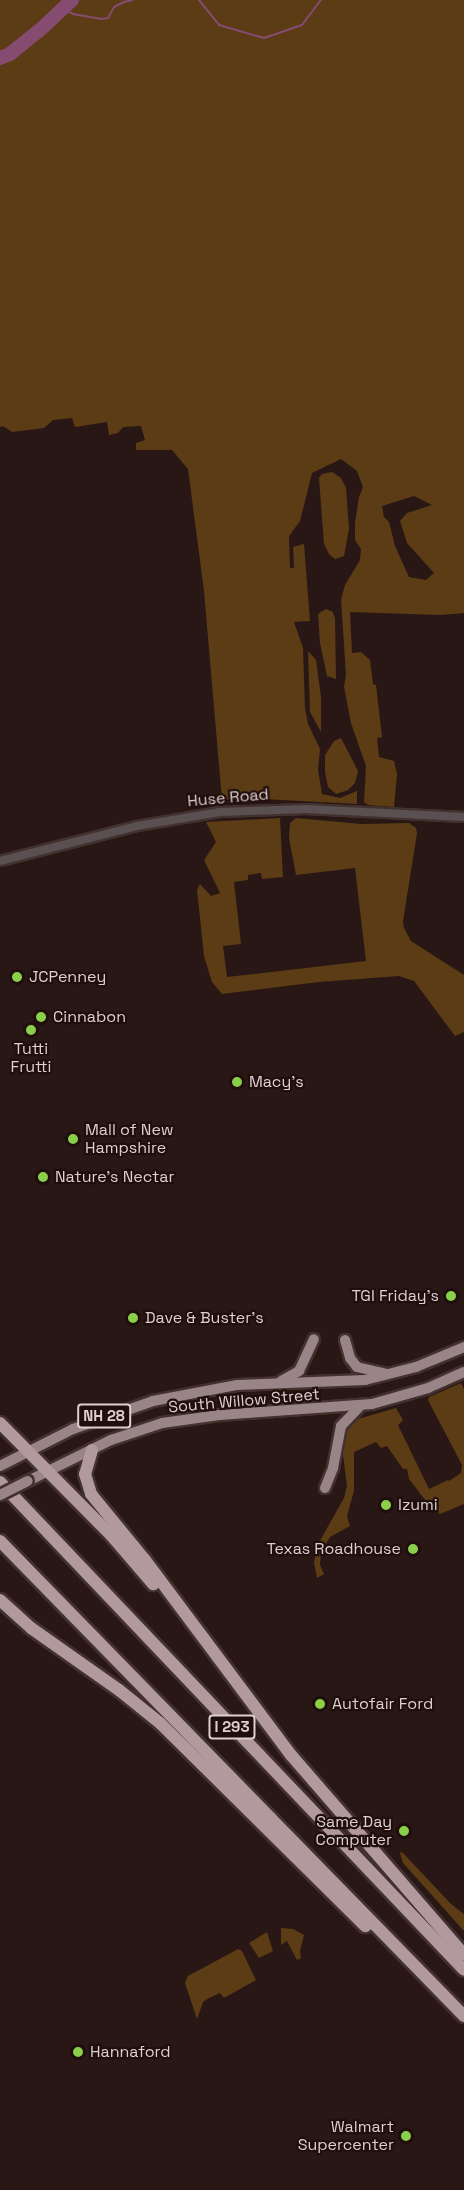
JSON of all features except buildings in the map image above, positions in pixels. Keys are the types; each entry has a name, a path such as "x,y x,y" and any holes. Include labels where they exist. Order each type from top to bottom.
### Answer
{"highway":[{"path":"0,1423 111,1535 192,1627"},
{"path":"92,1450 85,1468 90,1494 144,1560 192,1627 291,1755 464,1955"},
{"name":"I 293","path":"0,1482 464,1970"},
{"name":"I 293","path":"0,1541 464,2016"},
{"path":"0,1600 31,1628 119,1690 160,1723 369,1930 437,1988"}],"main road":[{"path":"273,1384 296,1374 303,1365 314,1339"},
{"path":"345,1340 350,1358 357,1367 393,1374"},
{"name":"South Willow Street","path":"0,1466 102,1417 153,1401 224,1387 345,1383 393,1374 436,1360 464,1347"},
{"name":"South Willow Street","path":"0,1495 126,1434 181,1419 360,1406 428,1388 464,1372"},
{"path":"325,1488 333,1468 341,1426 360,1406"}],"street":[{"name":"Huse Road","path":"0,861 137,825 220,812 306,809 464,817"}],"shaded area":[{"path":"0,0 464,0 464,613 440,615 350,612 352,653 361,652 370,660 373,684 376,685 382,737 377,738 379,757 394,761 397,774 394,807 368,805 364,802 366,766 351,723 344,687 346,675 341,600 345,585 360,560 361,549 355,540 355,523 363,487 357,471 341,459 312,473 300,521 289,536 290,568 294,568 293,547 304,544 310,621 294,622 303,648 305,708 308,724 320,749 318,770 322,794 340,798 357,791 357,804 263,799 222,800 204,591 188,469 172,450 136,450 136,443 145,440 141,426 123,427 118,433 109,435 107,422 75,427 72,418 53,420 44,428 12,432 3,426 0,427","holes":["414,496 432,505 407,513 400,521 407,543 434,573 426,580 409,577 395,546 382,506"]},
{"path":"332,472 341,478 346,488 349,529 344,556 335,559 329,554 324,544 319,478 322,474"},
{"path":"326,609 333,612 335,619 336,679 327,676 320,643 318,614"},
{"path":"308,651 316,660 321,697 321,732 310,712"},
{"path":"341,738 358,771 355,783 348,790 336,794 328,787 325,755 334,741"},
{"path":"280,818 283,877 262,879 261,873 248,875 248,880 234,882 241,944 223,946 227,977 366,961 355,868 296,875 289,838 290,823 296,818 361,824 409,823 416,828 417,833 403,921 404,928 411,941 464,975 464,1032 455,1036 414,981 399,976 319,982 222,994 212,982 204,956 197,890 200,884 211,896 220,893 204,860 216,842 206,822"},
{"path":"461,1383 464,1389 464,1504 440,1514 429,1505 409,1479 407,1469 403,1469 387,1446 381,1448 376,1442 354,1452 354,1491 347,1516 350,1526 330,1537 321,1551 320,1565 324,1574 317,1578 314,1563 317,1546 344,1498 347,1486 342,1447 346,1431 354,1420 396,1408 403,1420 398,1425 429,1489 461,1473 462,1465 428,1400 429,1397"},
{"path":"402,1852 451,1904 464,1914 464,1931 403,1863 400,1853"},
{"path":"281,1928 293,1929 304,1935 300,1951 301,1958 297,1960 287,1941 281,1945"},
{"path":"267,1932 273,1951 259,1958 249,1943"},
{"path":"238,1949 242,1951 256,1980 224,1998 220,1993 207,1999 203,2002 197,2019 185,1983 188,1976"}],"waterway":[{"path":"0,58 10,54 40,30 72,0"},
{"path":"63,8 73,14 102,19 108,18 114,7 133,0"},
{"path":"199,0 219,25 264,38 302,25 321,0"}],"place":[{"name":"JCPenney","path":"17,977"},
{"name":"Cinnabon","path":"41,1017"},
{"name":"Tutti Frutti","path":"31,1030"},
{"name":"Macy's","path":"237,1082"},
{"name":"Mall of New Hampshire","path":"73,1139"},
{"name":"Nature's Nectar","path":"43,1177"},
{"name":"TGI Friday's","path":"451,1296"},
{"name":"Dave & Buster's","path":"133,1318"},
{"name":"Izumi","path":"386,1505"},
{"name":"Texas Roadhouse","path":"413,1549"},
{"name":"Autofair Ford","path":"320,1704"},
{"name":"Same Day Computer","path":"404,1831"},
{"name":"Hannaford","path":"78,2052"},
{"name":"Walmart Supercenter","path":"406,2136"}]}
